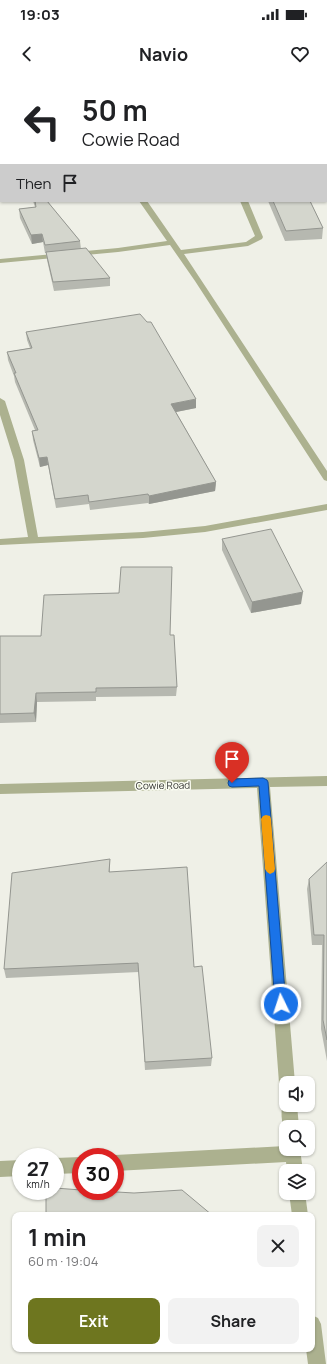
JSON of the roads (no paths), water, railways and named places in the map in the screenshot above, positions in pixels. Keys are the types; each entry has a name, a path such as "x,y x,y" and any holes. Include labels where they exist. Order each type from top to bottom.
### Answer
{"street":[{"path":"144,202 198,281 327,478"},
{"path":"178,253 248,244 260,237 244,202"},
{"path":"0,261 118,250 171,243"},
{"path":"0,401 19,460 34,541"},
{"path":"0,542 143,535 205,529 327,507"},
{"name":"Cowie Road","path":"0,789 327,781"},
{"path":"263,782 286,1076"},
{"path":"124,1162 279,1153"},
{"path":"0,1169 12,1168"},
{"path":"298,1200 300,1212"},
{"path":"315,1348 317,1364"}]}
